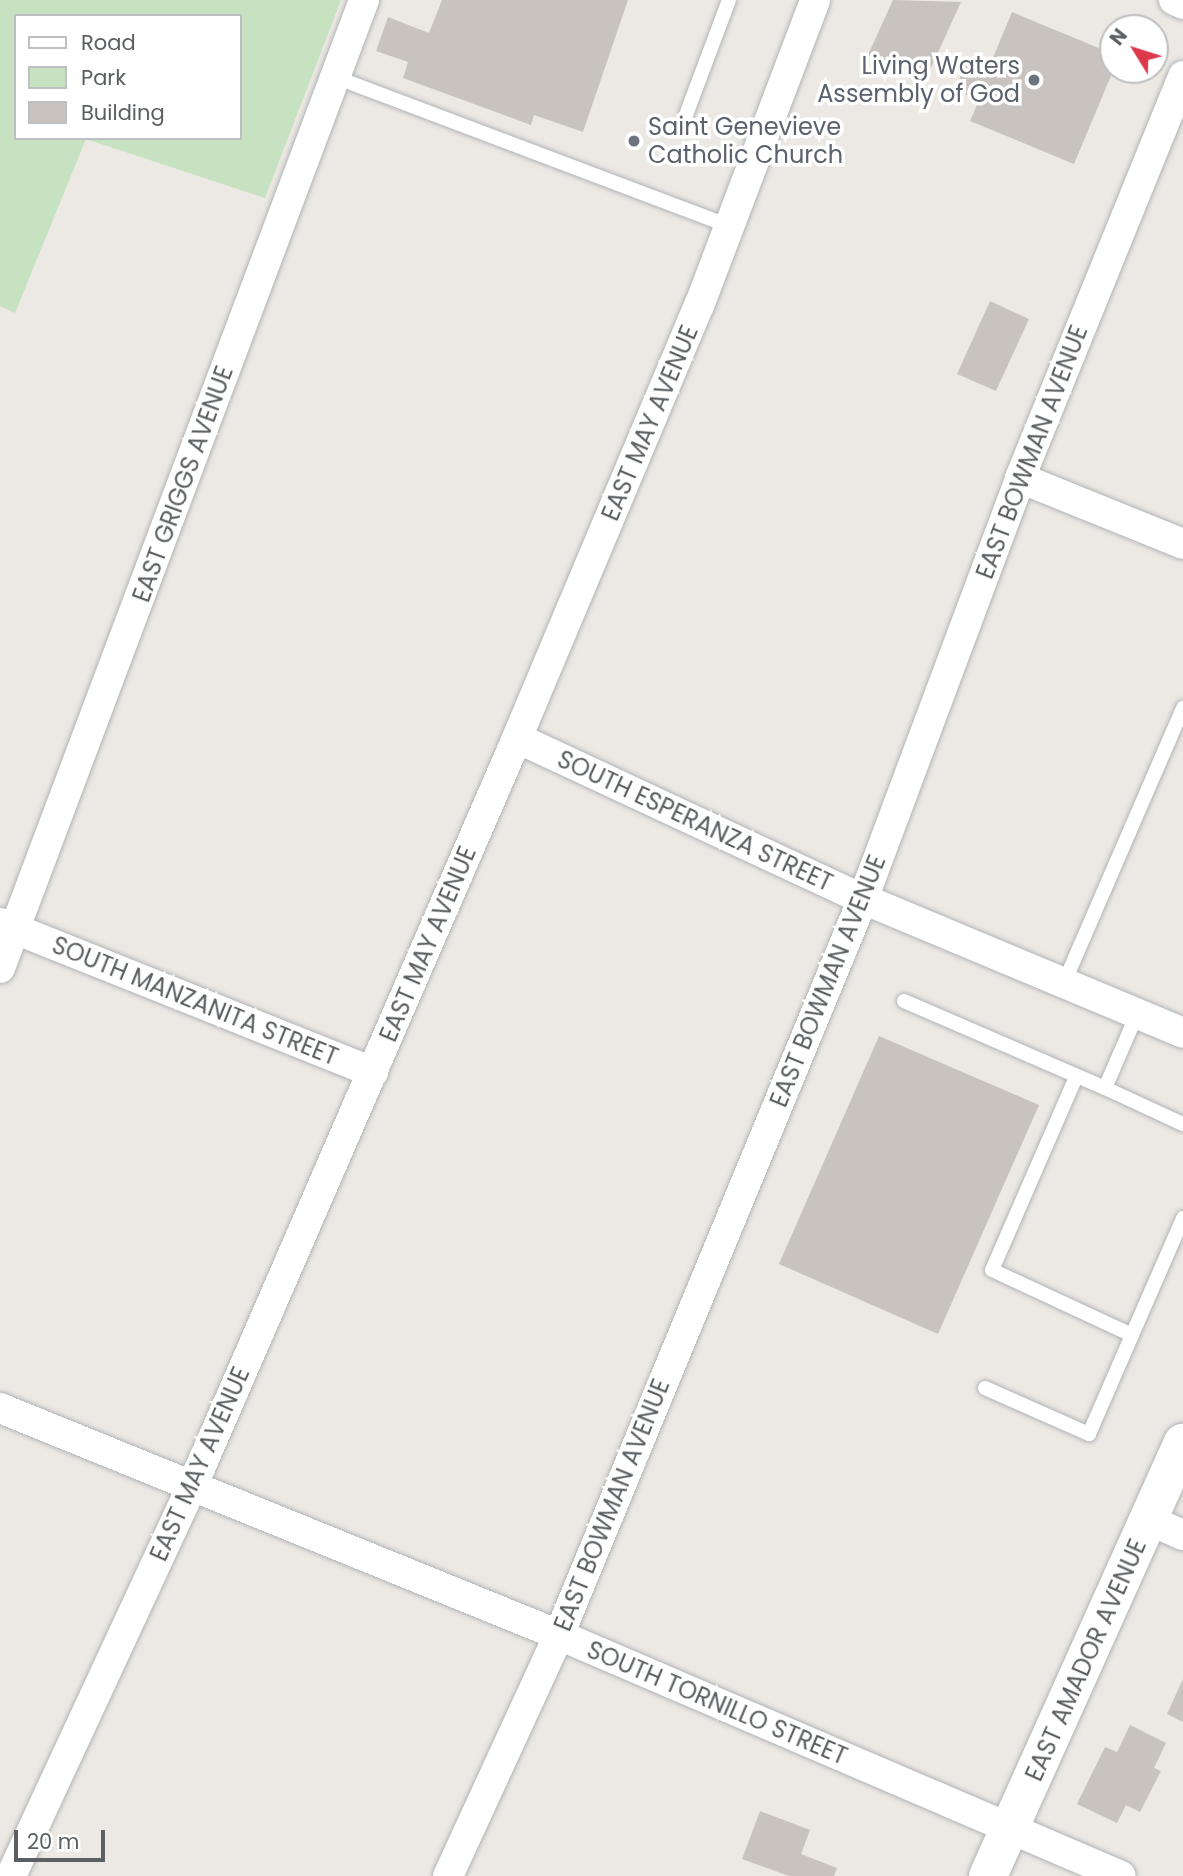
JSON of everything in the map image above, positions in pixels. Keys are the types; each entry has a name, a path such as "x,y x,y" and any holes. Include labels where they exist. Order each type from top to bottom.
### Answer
{"main road":[{"name":"EAST AMADOR AVENUE","path":"988,1876 1166,1528 1183,1443"}],"street":[{"name":"EAST GRIGGS AVENUE","path":"0,968 9,926 364,0"},
{"name":"EAST MAY AVENUE","path":"11,1876 191,1489 373,1072 730,226 815,0"},
{"path":"1174,0 1183,4"},
{"name":"EAST BOWMAN AVENUE","path":"448,1876 559,1635 863,899 1020,478 1183,76"},
{"path":"1020,478 1183,544"},
{"name":"SOUTH ESPERANZA STREET","path":"516,738 863,899 1183,1033"},
{"name":"SOUTH MANZANITA STREET","path":"9,926 373,1072"},
{"name":"SOUTH TORNILLO STREET","path":"0,1408 191,1489 559,1635 1121,1876"}],"lane":[{"path":"686,115 729,0"},
{"path":"335,77 730,226"},
{"path":"1064,984 1183,708"},
{"path":"904,1001 1183,1124"},
{"path":"1105,1088 1137,1014"},
{"path":"1076,1077 992,1270 1132,1335"},
{"path":"985,1388 1089,1434 1183,1218"}],"green space":[{"path":"0,0 341,0 265,198 89,140 242,140 242,14 14,14 14,140 86,140 15,313 0,306"}],"building":[{"path":"442,0 628,0 583,132 534,115 531,125 403,78 408,62 376,51 388,17 429,33"},
{"path":"893,0 961,2 925,81 868,55"},
{"name":"Living Waters Assembly of God","path":"1012,12 1099,48 1099,84 1108,84 1074,164 970,121 979,100 955,90 969,56 990,65"},
{"path":"990,301 1029,319 996,391 957,374"},
{"path":"879,1036 1039,1105 938,1334 779,1264"},
{"path":"1183,1679 1183,1722 1167,1714"},
{"path":"1130,1725 1166,1743 1154,1768 1161,1771 1140,1812 1126,1805 1117,1823 1077,1804 1105,1747 1117,1752"},
{"path":"760,1811 810,1830 801,1854 837,1868 834,1876 789,1876 742,1859"}],"place":[{"name":"Living Waters Assembly of God","path":"1034,80"},
{"name":"Saint Genevieve Catholic Church","path":"634,141"}]}
